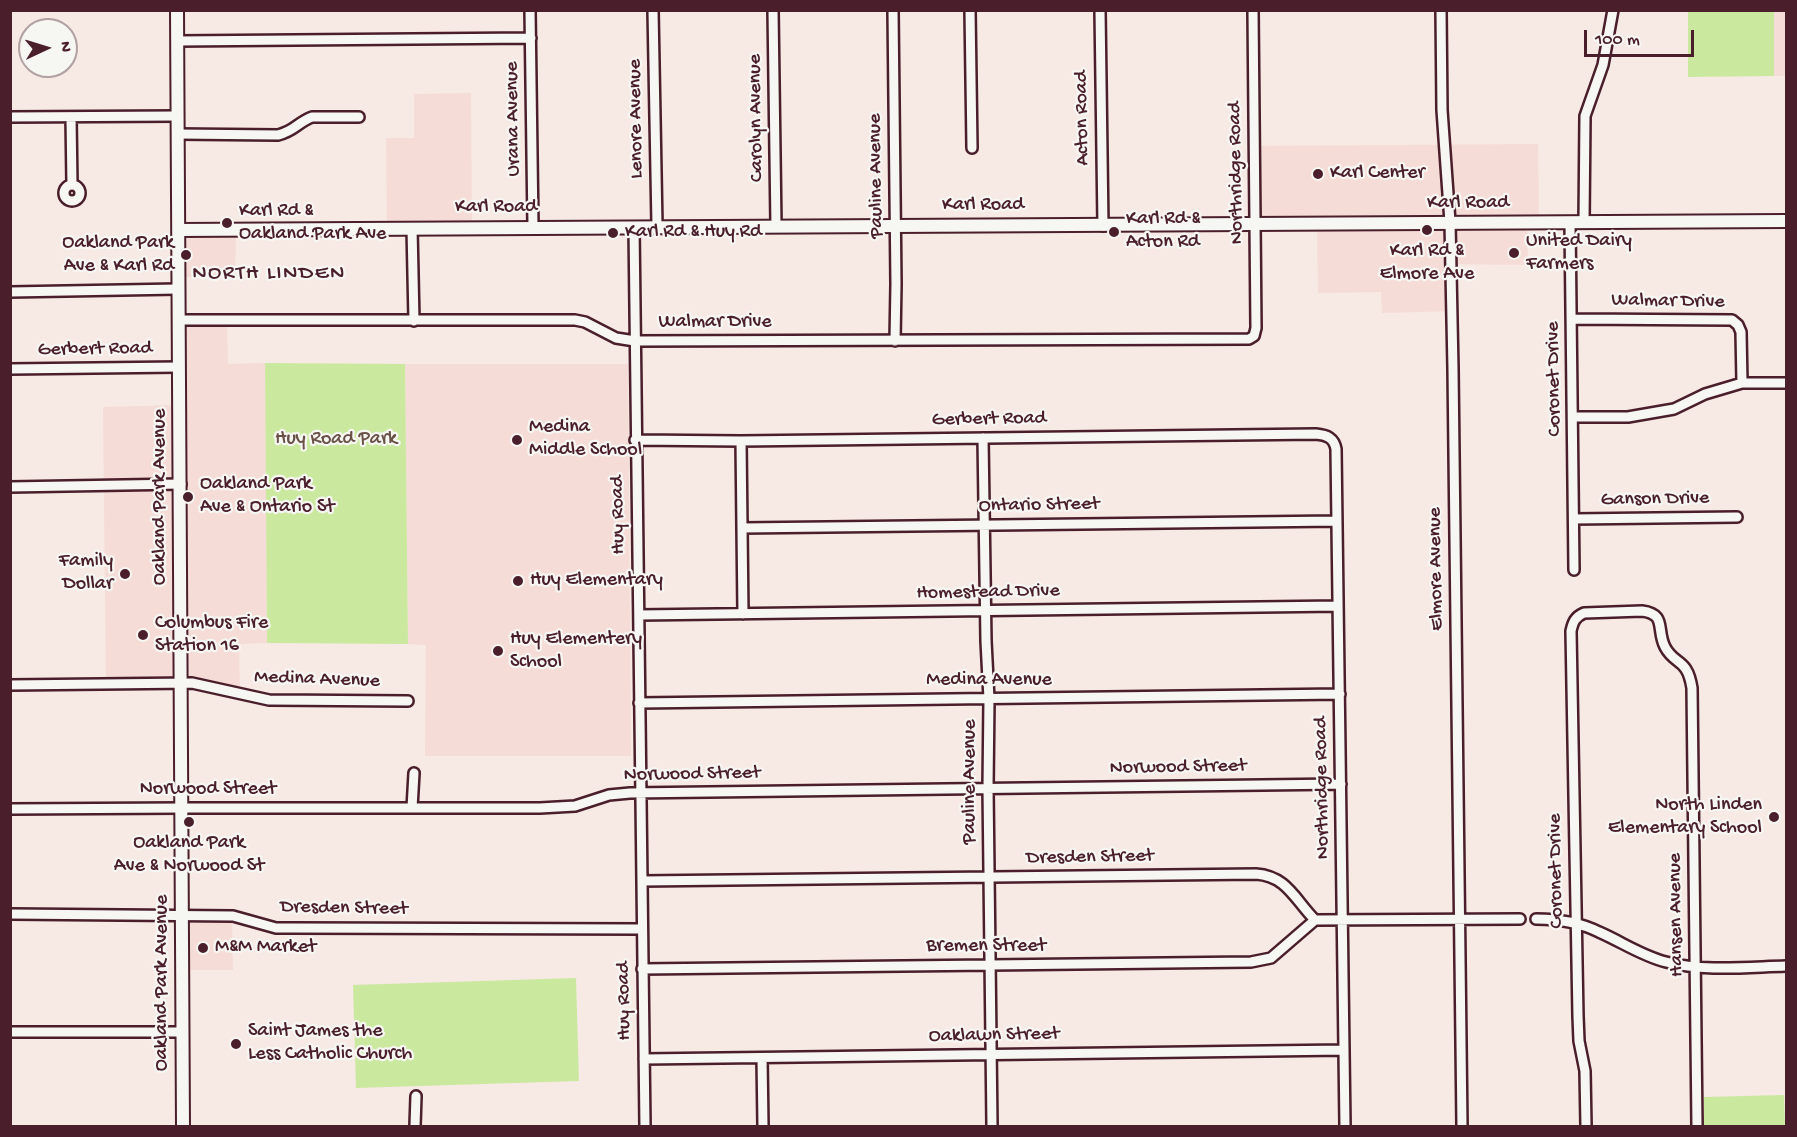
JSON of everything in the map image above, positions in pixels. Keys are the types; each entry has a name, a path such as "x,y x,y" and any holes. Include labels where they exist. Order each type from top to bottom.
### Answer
{"main road":[{"name":"Oakland Park Avenue","path":"177,10 183,1126"},
{"name":"Karl Road","path":"179,230 1786,221"}],"street":[{"name":"Urana Avenue","path":"530,10 533,227"},
{"name":"Lenore Avenue","path":"653,10 657,226"},
{"name":"Carolyn Avenue","path":"773,10 776,226"},
{"name":"Pauline Avenue","path":"893,10 895,341"},
{"path":"970,10 972,148"},
{"name":"Acton Road","path":"1100,10 1103,226"},
{"name":"Northridge Road","path":"1253,10 1256,225 1256,328 1254,336"},
{"name":"Elmore Avenue","path":"1441,10 1442,110 1450,224 1462,1126"},
{"path":"1584,222 1585,116 1603,65 1612,10"},
{"path":"177,41 531,38"},
{"path":"10,117 177,116"},
{"path":"71,117 72,185"},
{"path":"177,134 278,135 291,132 306,119 312,117 359,117"},
{"name":"Coronet Drive","path":"1570,223 1575,570"},
{"name":"Huy Road","path":"634,227 639,793 645,1126"},
{"path":"412,228 414,321"},
{"path":"10,292 178,289"},
{"name":"Walmar Drive","path":"1572,319 1732,320 1741,332 1742,383"},
{"name":"Walmar Drive","path":"178,320 575,320 585,322 616,338 635,341 1244,340 1254,336"},
{"name":"Gerbert Road","path":"10,369 179,367"},
{"path":"1573,417 1628,417 1674,409 1706,394 1742,383 1786,382"},
{"name":"Gerbert Road","path":"635,440 741,441 1316,434 1331,438 1336,449"},
{"name":"Pauline Avenue","path":"983,438 989,699 992,1126"},
{"path":"741,441 743,614"},
{"name":"Northridge Road","path":"1336,449 1345,1126"},
{"path":"10,487 180,484"},
{"name":"Ganson Drive","path":"1574,519 1737,517"},
{"name":"Ontario Street","path":"742,528 1337,520"},
{"name":"Homestead Drive","path":"639,615 1338,606"},
{"name":"Hansen Avenue","path":"1578,615 1590,612 1651,612 1660,624 1664,646 1685,665 1690,675 1697,1126"},
{"name":"Coronet Drive","path":"1578,615 1571,631 1579,1041 1585,1071 1586,1126"},
{"name":"Medina Avenue","path":"10,685 192,683 268,700 408,701"},
{"name":"Medina Avenue","path":"639,703 1340,694"},
{"path":"412,808 414,773"},
{"name":"Norwood Street","path":"10,809 559,808 618,794 639,793 1341,784"},
{"name":"Dresden Street","path":"642,881 1266,874 1283,882 1315,921"},
{"name":"Dresden Street","path":"10,914 233,916 276,928 642,929"},
{"path":"1315,921 1520,919"},
{"path":"1536,919 1557,919 1576,923 1599,931 1667,963 1695,967 1786,966"},
{"name":"Bremen Street","path":"642,969 1251,962 1271,958 1315,921"},
{"path":"10,1032 183,1032"},
{"name":"Oaklawn Street","path":"644,1059 1344,1050"},
{"path":"762,1058 763,1126"},
{"path":"416,1096 416,1126"}],"shaded area":[{"path":"1774,11 1786,11 1786,76 1774,76"},
{"path":"471,93 472,228 387,228 386,138 414,138 414,94"},
{"path":"1538,144 1539,224 1527,224 1528,265 1451,264 1452,311 1382,313 1381,292 1318,293 1317,223 1255,224 1255,146"},
{"path":"180,229 236,230 235,277 180,277"},
{"path":"180,320 227,321 228,364 265,363 267,643 239,644 240,695 218,685 106,684 103,407 180,405"},
{"path":"405,364 628,364 631,756 425,756 426,645 408,644"},
{"path":"183,912 232,915 233,970 184,970"}],"green space":[{"path":"1688,11 1774,11 1774,76 1688,77"},
{"name":"Huy Road Park","path":"265,363 405,364 408,644 267,643"},
{"path":"576,978 579,1081 356,1088 353,985"},
{"path":"1784,1095 1785,1126 1704,1126 1704,1097"}],"place":[{"name":"Karl Center","path":"1318,174"},
{"name":"Karl Rd & Oakland Park Ave","path":"227,223"},
{"name":"Karl Rd & Elmore Ave","path":"1427,230"},
{"name":"Karl Rd & Acton Rd","path":"1114,232"},
{"name":"Karl Rd & Huy Rd","path":"613,233"},
{"name":"United Dairy Farmers","path":"1514,253"},
{"name":"Oakland Park Ave & Karl Rd","path":"186,255"},
{"name":"Medina Middle School","path":"517,440"},
{"name":"Oakland Park Ave & Ontario St","path":"188,497"},
{"name":"Family Dollar","path":"125,574"},
{"name":"Huy Elementary","path":"518,581"},
{"name":"Columbus Fire Station 16","path":"143,635"},
{"name":"Huy Elementery School","path":"498,651"},
{"name":"North Linden Elementary School","path":"1774,817"},
{"name":"Oakland Park Ave & Norwood St","path":"189,822"},
{"name":"M&M Market","path":"203,948"},
{"name":"Saint James the Less Catholic Church","path":"236,1044"}],"district":[{"name":"NORTH LINDEN","path":"269,275"}]}
